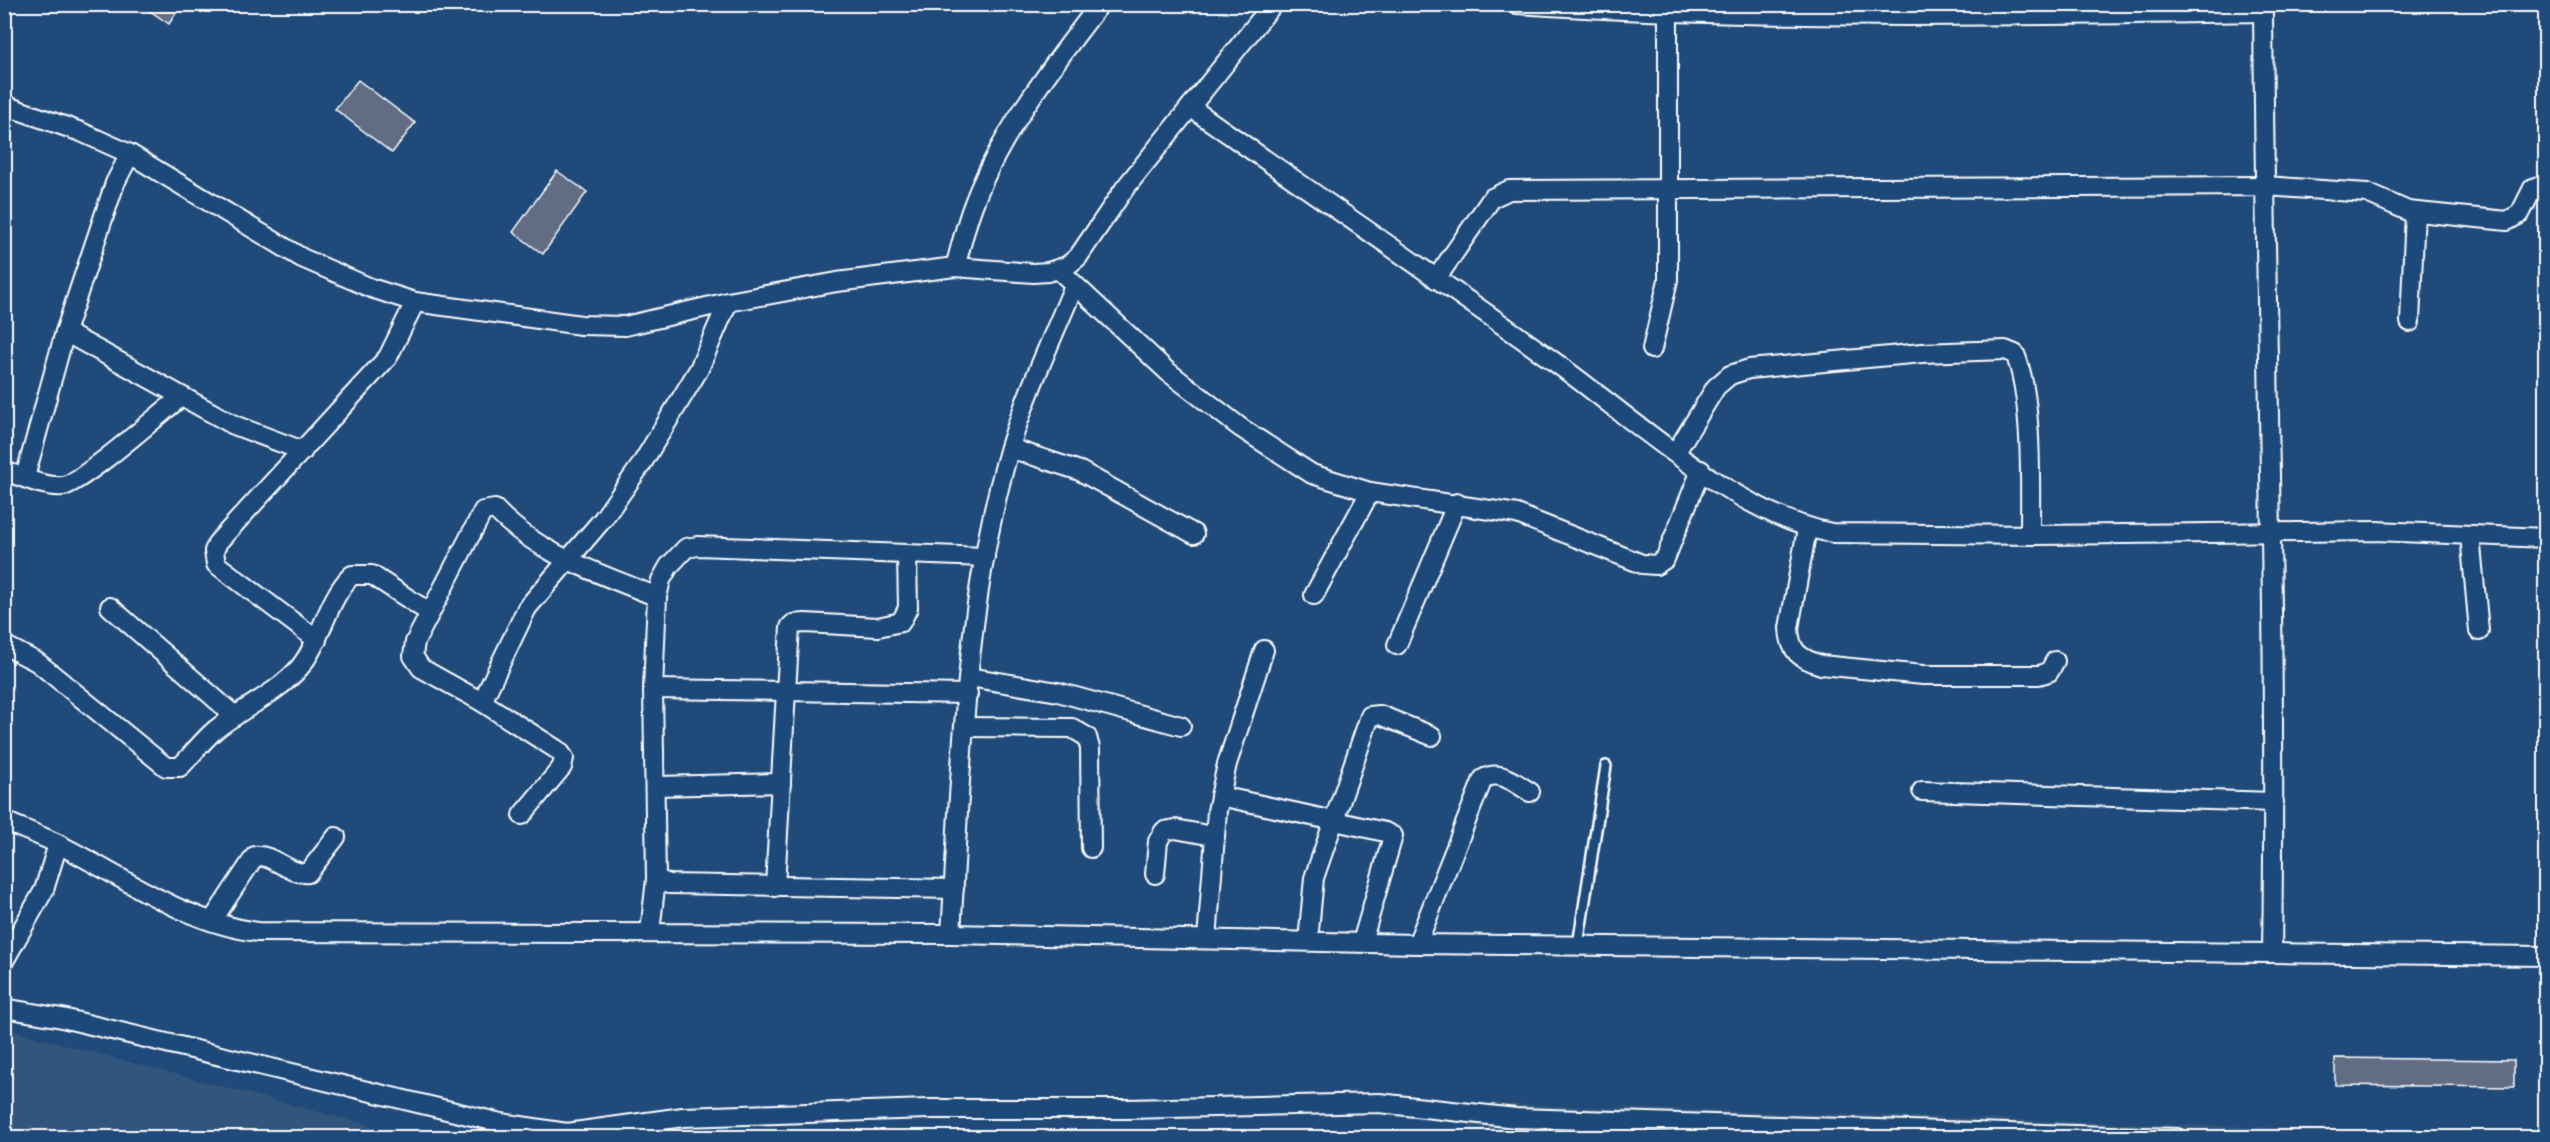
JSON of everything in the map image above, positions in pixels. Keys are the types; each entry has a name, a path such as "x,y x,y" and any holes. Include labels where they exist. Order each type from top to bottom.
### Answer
{"street":[{"path":"955,267 970,213 992,165 1045,75 1100,4"},
{"path":"4,105 81,132 130,154 302,258 371,288 415,302 580,325 625,326 728,302 837,282 955,267 1033,273 1059,270 1078,257 1125,188 1273,4"},
{"path":"1517,4 1850,15 2263,8 2272,532 2270,618 2274,802 2272,954"},
{"path":"1652,349 1668,280 1666,190 1668,9"},
{"path":"1190,107 1556,363 1701,470 1770,514 1808,529 1832,533 2030,535 2375,531 2546,538"},
{"path":"25,477 65,332 115,183 130,154"},
{"path":"1436,279 1492,198 1509,190 2265,186 2367,193 2415,212 2512,220 2520,214 2533,188 2546,184"},
{"path":"2409,322 2415,212"},
{"path":"1059,270 1158,363 1241,428 1312,474 1370,492 1457,503 1517,514 1642,564 1656,565 1665,559 1701,470"},
{"path":"951,934 968,685 985,557 1010,448 1074,286"},
{"path":"316,640 216,564 214,556 218,542 388,357 415,302"},
{"path":"482,702 527,608 603,519 641,465 699,369 728,302"},
{"path":"65,332 234,425 303,451"},
{"path":"1676,452 1716,387 1730,375 1740,372 1922,353 2005,350 2015,354 2024,383 2030,484 2030,535"},
{"path":"4,471 52,486 65,486 90,470 181,397"},
{"path":"1010,448 1080,471 1194,534"},
{"path":"1314,595 1370,492"},
{"path":"1397,645 1457,503"},
{"path":"522,815 562,767 564,758 559,751 482,702 421,668 415,662 413,647 483,511 489,508 495,509 509,524 530,540 566,560 657,597"},
{"path":"1808,529 1789,628 1790,643 1805,660 1821,665 1923,675 2039,675 2049,672 2055,662"},
{"path":"2470,535 2479,631"},
{"path":"650,932 657,879 653,689 657,597 661,580 669,566 686,548 698,546 985,557"},
{"path":"775,887 790,627 805,623 878,627 901,622 908,608 907,555"},
{"path":"4,645 37,662 166,767 180,767 215,730 289,679 307,658 344,583 352,575 372,575 430,613"},
{"path":"110,607 235,716"},
{"path":"1207,939 1213,836 1220,796 1227,764 1264,650"},
{"path":"653,689 786,691 968,685 1058,692 1181,726"},
{"path":"1308,941 1310,894 1318,862 1370,716 1380,716 1432,736"},
{"path":"965,727 1072,728 1087,737 1090,748 1091,848"},
{"path":"1417,944 1483,779 1496,774 1530,792"},
{"path":"656,786 781,783"},
{"path":"1922,791 2274,802"},
{"path":"1220,796 1334,820 1389,833 1393,836 1362,942"},
{"path":"4,821 58,844 181,911 238,929 283,933 951,934 1417,944 2546,956"},
{"path":"1155,874 1158,841 1164,831 1175,830 1213,836"},
{"path":"212,921 255,856 267,857 299,873 308,873 336,837"},
{"path":"4,961 44,890 58,844"},
{"path":"657,879 669,884 954,889"},
{"path":"4,1008 62,1018 501,1123 567,1132 695,1117 928,1109 1127,1109 1379,1103 1516,1118 2177,1137"}],"lane":[{"path":"1578,945 1606,766"}],"shaded area":[{"path":"5,1029 414,1137 5,1137"},
{"path":"1466,1103 2545,1136 2546,1137 1471,1138"}],"building":[{"path":"140,4 182,4 169,24"},
{"path":"358,80 415,123 392,153 335,109"},
{"path":"557,171 587,192 543,254 513,232"},
{"path":"2335,1058 2514,1060 2514,1087 2335,1085"}]}
